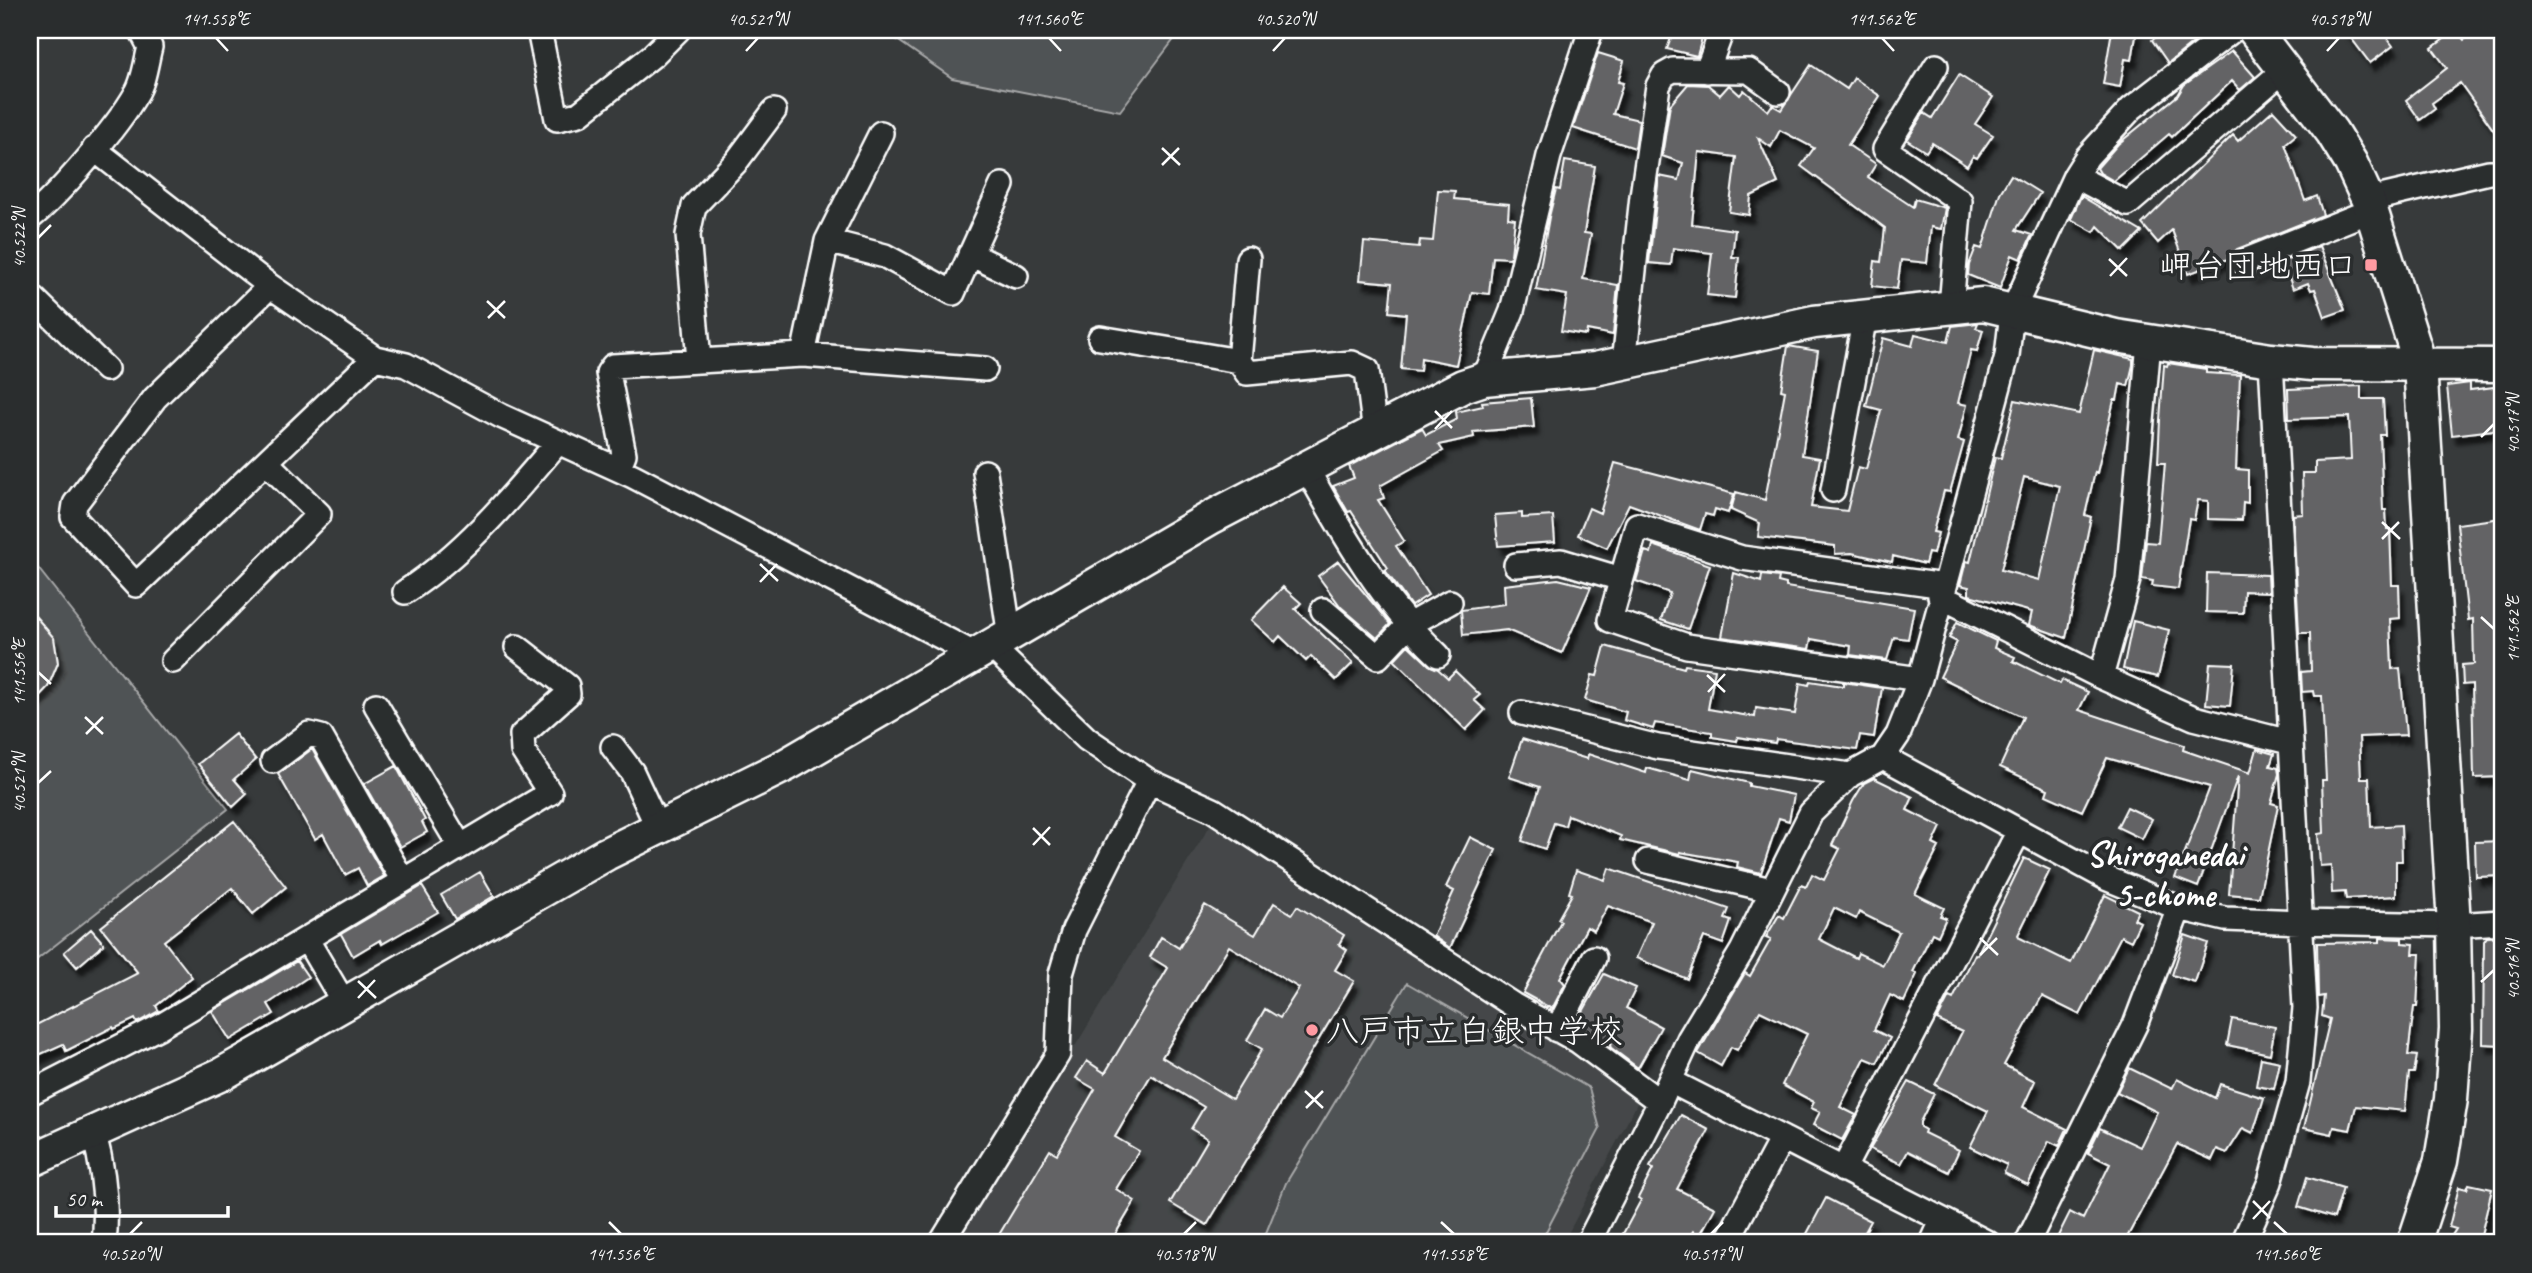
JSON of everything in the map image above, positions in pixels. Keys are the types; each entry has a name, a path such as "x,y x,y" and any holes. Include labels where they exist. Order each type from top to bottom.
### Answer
{"street":[{"path":"539,30 557,119 579,114 652,56 678,30"},
{"path":"1484,379 1512,311 1549,156 1591,30"},
{"path":"1707,71 1722,30"},
{"path":"1588,1243 1689,1039 1742,951 1811,813 1850,775 1883,757 1898,735 1920,678 2007,356 2012,312 2074,176 2132,108 2233,30"},
{"path":"2254,30 2332,132 2370,205 2420,364 2454,925 2456,1029 2451,1099 2441,1161 2414,1243"},
{"path":"30,218 43,208 94,149 137,93 150,36"},
{"path":"1936,66 1885,149 1960,201 1951,307"},
{"path":"1624,363 1642,197 1658,86 1664,75 1673,70 1749,71 1778,92"},
{"path":"2074,176 2128,204 2284,70"},
{"path":"699,360 688,234 694,206 736,162 774,111"},
{"path":"803,355 827,241 881,133"},
{"path":"94,149 270,286 375,358 407,365 501,416 994,647 1087,739 1149,781 1213,810 1513,1005 1578,1041 1660,1102"},
{"path":"2242,262 2370,205 2489,172 2502,172"},
{"path":"827,241 885,256 953,293 1002,184"},
{"path":"970,254 1016,276"},
{"path":"1248,259 1239,361 1247,373 1352,363 1367,370 1375,433"},
{"path":"270,286 155,398 75,504 73,517 136,585 375,358"},
{"path":"30,295 106,369"},
{"path":"30,1161 225,1073 606,854 786,765 890,703 994,647 1212,517 1463,386 1484,379 1595,369 1814,322 1983,304 2149,342 2271,360 2312,364 2502,365"},
{"path":"1833,490 1865,316"},
{"path":"1100,338 1239,361"},
{"path":"2101,677 2128,580 2149,342"},
{"path":"618,469 624,454 607,373 613,366 803,355 985,369"},
{"path":"2243,1243 2270,1182 2298,1082 2305,1009 2271,360"},
{"path":"405,592 437,572 510,499 558,442"},
{"path":"173,661 319,514 266,462"},
{"path":"1307,469 1366,569 1407,626 1438,655"},
{"path":"985,472 994,647"},
{"path":"1920,678 1687,646 1609,620 1637,525 1742,558 1943,591 2101,677 2193,718 2289,741"},
{"path":"1516,565 1561,561 1621,579"},
{"path":"1323,610 1378,657 1407,626 1450,602"},
{"path":"30,1093 159,1027 307,940 402,879 550,793 523,751 522,735 568,695 567,686 517,647"},
{"path":"376,705 460,846"},
{"path":"1522,713 1658,747 1850,775"},
{"path":"273,761 309,734 321,737 402,879"},
{"path":"613,747 632,772 658,828"},
{"path":"1883,757 2106,878 2179,908 2225,919 2454,925 2502,922"},
{"path":"941,1243 1058,1054 1061,974 1074,930 1149,781"},
{"path":"1843,1170 2019,831"},
{"path":"1648,862 1772,890"},
{"path":"2027,1243 2135,1025 2179,908"},
{"path":"307,940 344,1003"},
{"path":"1558,1030 1594,958"},
{"path":"1670,1081 1988,1243"},
{"path":"94,1134 102,1162 107,1209 104,1243"},
{"path":"1726,1243 1782,1139"},
{"path":"1932,1243 1942,1221"}],"shaded area":[{"path":"883,30 1181,30 1120,111 952,78"},
{"path":"30,558 228,809 30,965"},
{"name":"八戸市立白銀中学校","path":"1214,819 1571,1046 1639,1100 1563,1243 955,1243"},
{"path":"1407,983 1589,1088 1600,1129 1540,1243 1262,1243 1286,1183"}],"building":[{"path":"1674,30 1703,34 1697,56 1667,49"},
{"path":"2112,30 2137,30 2132,60 2125,59 2120,87 2103,84"},
{"path":"2167,30 2199,30 2203,35 2168,63 2152,40"},
{"path":"2345,30 2381,30 2393,46 2370,63"},
{"path":"2456,30 2464,40 2478,30 2496,30 2502,38 2502,142 2460,83 2432,103 2435,109 2420,120 2406,100 2447,68 2432,48"},
{"path":"2232,51 2255,77 2240,90 2232,81 2172,137 2169,134 2114,181 2100,173 2097,168 2118,144 2178,95 2184,85"},
{"path":"1598,53 1624,61 1618,82 1623,83 1613,114 1639,120 1635,148 1573,128"},
{"path":"1811,65 1847,89 1854,78 1880,96 1848,145 1876,164 1868,177 1913,207 1915,199 1945,208 1941,229 1931,227 1927,263 1901,260 1897,289 1872,286 1875,261 1881,262 1885,228 1801,166 1814,148 1780,130 1771,147 1758,138 1778,183 1751,196 1749,215 1729,212 1736,157 1699,152 1692,224 1735,230 1732,257 1739,257 1735,298 1707,295 1712,253 1673,248 1671,265 1649,263 1659,176 1679,180 1683,163 1662,156 1670,105 1688,84 1708,85 1720,95 1729,85 1740,95 1744,90 1768,111 1772,105 1781,110"},
{"path":"1959,75 1993,97 1975,124 1993,135 1977,158 1973,156 1967,166 1932,143 1926,152 1907,140 1924,113 1932,118"},
{"path":"2273,110 2296,135 2285,144 2305,201 2317,196 2323,215 2237,249 2228,259 2188,274 2172,230 2158,243 2142,224 2233,135 2238,141"},
{"path":"1565,161 1595,166 1584,233 1591,234 1583,279 1618,285 1613,335 1587,330 1586,335 1561,331 1567,295 1536,290 1549,217 1556,189 1560,190"},
{"path":"2011,175 2040,193 2016,230 2032,235 2021,259 2012,255 2000,288 1968,275 1976,247 1982,249 2000,193"},
{"path":"1438,190 1455,191 1454,199 1509,204 1508,218 1515,219 1511,255 1510,258 1493,257 1489,294 1472,292 1456,365 1421,358 1420,371 1401,369 1406,314 1389,312 1392,283 1360,280 1364,242 1419,247 1420,240 1433,241"},
{"path":"2081,196 2142,232 2123,251 2098,226 2094,232 2071,219"},
{"path":"2319,246 2345,310 2325,317 2315,289 2311,290 2308,283 2293,289 2284,264 2250,276"},
{"path":"1978,323 1976,328 1983,330 1977,351 1971,350 1958,403 1967,405 1958,440 1964,442 1950,492 1944,491 1933,532 1938,533 1933,554 1928,553 1925,564 1893,556 1892,562 1852,553 1835,554 1835,546 1758,537 1760,523 1731,510 1736,492 1765,500 1785,391 1781,390 1788,346 1818,351 1802,455 1820,458 1811,507 1847,511 1858,467 1866,469 1881,410 1866,406 1883,338 1912,346 1915,334 1948,342 1952,326"},
{"path":"2094,350 2133,359 2128,386 2120,384 2117,400 2114,400 2097,473 2095,472 2085,515 2091,517 2066,638 2029,625 2032,612 1969,595 1969,587 1960,585 1966,561 1970,562 1995,457 2001,458 2015,400 2079,414","holes":["2024,477 2060,486 2039,580 2001,570"]},
{"path":"2168,363 2206,369 2206,373 2240,375 2236,469 2248,470 2248,503 2243,502 2242,520 2208,519 2208,501 2198,500 2194,520 2189,519 2178,589 2152,586 2153,581 2142,579 2146,542 2158,543 2165,463 2158,463 2160,420 2164,365 2167,366"},
{"path":"2470,383 2470,390 2502,386 2502,429 2452,435 2447,386"},
{"path":"2361,386 2361,399 2383,399 2385,435 2380,435 2383,510 2386,510 2387,529 2390,529 2392,585 2399,585 2400,618 2390,619 2392,669 2400,668 2406,735 2359,737 2361,778 2369,778 2371,827 2401,825 2402,861 2396,861 2396,896 2346,899 2345,892 2332,893 2331,865 2320,866 2318,834 2324,833 2322,780 2326,780 2322,696 2314,696 2313,691 2302,692 2301,672 2311,671 2310,633 2299,633 2293,515 2303,514 2302,473 2315,473 2315,462 2351,460 2349,417 2289,419 2288,389"},
{"path":"1531,398 1534,427 1473,432 1474,437 1439,445 1443,451 1380,486 1384,498 1378,500 1404,541 1396,546 1428,595 1411,606 1385,570 1388,568 1333,486 1354,478 1349,466 1422,428 1426,435 1457,419 1456,412 1483,406 1482,402"},
{"path":"1615,463 1734,494 1728,513 1715,509 1713,516 1705,514 1700,530 1629,504 1607,548 1578,535 1589,508 1600,513"},
{"path":"1522,513 1522,518 1553,516 1555,542 1498,546 1495,515"},
{"path":"2502,518 2501,777 2474,778 2472,684 2463,685 2462,665 2474,664 2473,619 2468,620 2457,524"},
{"path":"1653,545 1710,565 1688,629 1661,620 1670,593 1636,581 1645,551 1651,553"},
{"path":"1338,561 1390,624 1377,638 1341,607 1318,576"},
{"path":"1734,573 1761,582 1762,575 1779,577 1778,582 1786,584 1786,587 1914,608 1908,639 1894,637 1887,660 1850,655 1851,646 1811,639 1809,649 1722,637"},
{"path":"2207,573 2268,575 2269,592 2244,591 2243,613 2206,612"},
{"path":"1558,579 1591,587 1562,653 1507,630 1463,635 1461,610 1505,604 1504,585"},
{"path":"1283,587 1301,603 1295,609 1353,663 1336,680 1311,656 1306,661 1280,636 1275,642 1251,620"},
{"path":"30,610 54,638 58,663 48,687 30,706"},
{"path":"2133,621 2169,630 2158,677 2123,669"},
{"path":"1957,622 1996,641 1994,648 2015,657 2013,661 2060,684 2062,680 2088,692 2079,710 2184,745 2183,750 2250,773 2257,749 2274,754 2270,766 2278,768 2279,774 2271,803 2278,805 2259,897 2229,894 2238,776 2198,887 2175,878 2210,787 2107,758 2082,811 2046,795 2048,789 2000,767 2023,717 1940,677 1957,642 1949,638"},
{"path":"1408,645 1448,678 1455,671 1480,695 1474,700 1485,710 1466,730 1394,660"},
{"path":"1605,646 1684,668 1685,665 1715,669 1708,709 1755,717 1756,708 1795,714 1800,683 1809,685 1810,681 1843,686 1843,682 1882,688 1874,737 1860,735 1857,750 1776,739 1775,743 1738,737 1737,741 1712,737 1712,732 1655,723 1653,729 1624,720 1626,712 1585,700 1592,675 1597,676"},
{"path":"2210,663 2234,664 2230,706 2206,704"},
{"path":"235,734 256,760 234,779 247,794 233,807 198,764"},
{"path":"1522,739 1587,759 1588,754 1646,773 1647,768 1690,780 1692,769 1749,783 1749,786 1794,795 1789,821 1779,818 1761,873 1737,867 1738,862 1680,854 1620,840 1621,836 1568,815 1565,826 1554,823 1545,849 1522,841 1540,787 1509,777"},
{"path":"312,749 384,876 367,886 358,868 345,875 323,834 315,839 278,774"},
{"path":"396,766 425,820 422,822 427,832 400,847 364,784"},
{"path":"1874,778 1913,797 1907,810 1941,827 1933,844 1939,847 1915,894 1944,908 1940,916 1946,918 1938,936 1932,933 1913,972 1917,974 1904,1002 1890,995 1874,1030 1890,1038 1877,1063 1865,1058 1840,1107 1856,1115 1842,1140 1813,1125 1820,1112 1811,1108 1814,1102 1782,1085 1807,1034 1760,1011 1737,1050 1731,1047 1721,1066 1698,1053 1745,973 1750,976 1771,939 1766,937 1779,915 1784,918 1801,885 1806,887 1812,874 1824,880 1840,849 1832,845 1864,783","holes":["1834,908 1856,919 1859,912 1899,932 1883,965 1858,953 1856,958 1819,939"]},
{"path":"2127,807 2152,819 2142,839 2117,827"},
{"path":"234,821 286,887 253,914 232,888 164,941 192,977 156,1006 159,1011 137,1023 135,1019 114,1029 113,1027 66,1051 63,1044 30,1059 30,1028 138,973 101,927"},
{"path":"1470,837 1496,850 1450,948 1433,936 1454,891 1446,887"},
{"path":"2502,841 2502,876 2476,877 2475,842"},
{"path":"2024,858 2050,870 2018,935 2020,938 2071,963 2105,895 2138,911 2134,919 2140,922 2131,941 2121,936 2080,1015 2042,996 2004,1065 2035,1081 2023,1107 2067,1129 2059,1146 2049,1141 2028,1185 2004,1173 2007,1165 1970,1147 1988,1111 1935,1085 1962,1032 1937,1020 1949,997 1953,999 1975,954 1977,955"},
{"path":"1609,868 1729,909 1725,919 1731,921 1723,944 1704,937 1687,979 1636,958 1652,922 1608,906 1594,931 1587,927 1560,978 1565,984 1552,1009 1523,993 1561,921 1558,919 1572,894 1569,893 1576,870 1605,880"},
{"path":"480,872 494,896 455,919 441,895"},
{"path":"422,886 438,912 382,944 380,940 353,956 341,934"},
{"path":"1274,903 1292,914 1297,906 1344,935 1339,944 1347,950 1335,970 1354,981 1207,1225 1170,1203 1208,1139 1191,1129 1204,1107 1151,1075 1115,1137 1139,1151 1116,1189 1135,1201 1110,1243 994,1243 1050,1150 1057,1154 1095,1089 1076,1078 1087,1061 1105,1073 1168,968 1150,957 1161,937 1179,948 1205,905 1255,935","holes":["1229,946 1299,988 1280,1018 1265,1009 1247,1040 1262,1049 1232,1099 1162,1057"]},
{"path":"91,929 104,944 77,967 64,952"},
{"path":"2185,935 2208,943 2195,982 2172,975"},
{"path":"2502,936 2502,1045 2483,1044 2484,941 2487,937"},
{"path":"2380,938 2402,939 2402,943 2414,944 2413,954 2420,954 2417,1007 2414,1007 2408,1055 2417,1056 2414,1073 2409,1073 2405,1111 2356,1106 2350,1130 2334,1127 2332,1134 2304,1128 2330,1019 2322,1016 2324,996 2318,997 2317,943 2380,942"},
{"path":"297,961 308,977 268,1004 274,1014 230,1040 212,1011"},
{"path":"1604,974 1636,988 1626,1008 1661,1027 1638,1068 1610,1047 1612,1044 1576,1024"},
{"path":"2232,1019 2275,1027 2270,1054 2227,1045"},
{"path":"2261,1058 2280,1062 2274,1089 2256,1086"},
{"path":"2129,1068 2172,1089 2177,1079 2215,1098 2220,1084 2264,1098 2253,1133 2243,1128 2227,1153 2217,1149 2212,1160 2177,1144 2124,1243 2073,1243 2058,1236 2070,1212 2083,1219 2110,1164 2088,1153 2100,1128 2140,1147 2157,1112 2117,1092"},
{"path":"1909,1082 1934,1094 1920,1122 1924,1133 1959,1150 1949,1172 1908,1151 1901,1164 1870,1149"},
{"path":"1681,1115 1709,1130 1677,1189 1715,1208 1700,1235 1693,1231 1686,1243 1618,1243 1641,1200 1638,1198 1653,1169 1650,1167"},
{"path":"2307,1177 2343,1188 2334,1218 2298,1207"},
{"path":"2469,1184 2492,1189 2479,1243 2447,1243 2456,1229 2449,1227 2459,1187 2467,1189"},
{"path":"1826,1198 1871,1221 1859,1243 1802,1243"}],"place":[{"name":"岬台団地西口","path":"2371,265"},
{"name":"八戸市立白銀中学校","path":"1312,1030"}],"district":[{"name":"Shiroganedai 5-chome","path":"2165,874"}]}
